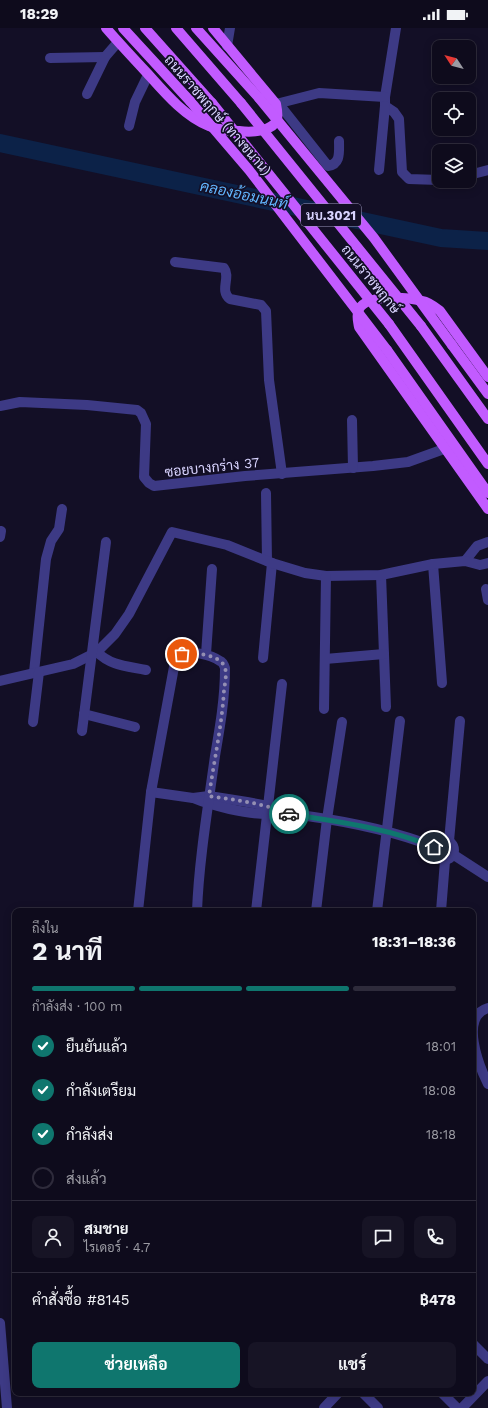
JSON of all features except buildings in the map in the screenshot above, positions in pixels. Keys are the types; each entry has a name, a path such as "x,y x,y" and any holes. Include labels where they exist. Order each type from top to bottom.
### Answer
{"main road":[{"path":"106,28 170,100 200,122 222,130 249,132 270,127 275,123 278,117 277,104 213,28"},
{"name":"ถนนราชพฤกษ์ (ทางขนาน)","path":"123,28 249,170 387,350 488,492"},
{"name":"ถนนราชพฤกษ์","path":"145,28 212,103 389,324 488,464"},
{"name":"ถนนราชพฤกษ์","path":"176,28 241,103 420,326 488,419"},
{"name":"นบ.3021","path":"196,28 259,98 374,238 488,394"},
{"path":"488,377 440,312 430,304 422,301 387,298 374,299 365,303 360,309 357,318 359,327 444,449 488,509"}],"street":[{"path":"227,46 230,28"},
{"path":"379,170 385,102 396,28"},
{"path":"88,94 105,57 118,42"},
{"path":"50,58 105,57"},
{"path":"129,126 134,102 148,75"},
{"path":"339,141 340,156 336,162 331,166 328,166 277,104 319,93 385,102 399,120 402,172 409,179 432,180"},
{"path":"476,173 488,170"},
{"path":"175,262 224,268 226,270 225,293 228,297 230,299 261,305 266,311 269,380 282,474"},
{"name":"ซอยบางกร่าง 37","path":"0,406 20,402 87,405 137,410 141,413 146,424 144,477 154,486 245,476 353,468 408,462 444,449"},
{"path":"352,420 353,468"},
{"path":"263,658 269,562 266,493"},
{"path":"33,722 46,559 51,541 59,529 62,509"},
{"path":"0,681 73,664 95,653 115,634 129,614 172,532 227,545 269,562 305,573 326,576 381,575 433,564 465,561 480,565 488,562"},
{"path":"82,731 95,653 106,542"},
{"path":"465,561 477,546 488,542"},
{"path":"433,564 442,683"},
{"path":"206,654 212,569"},
{"path":"381,575 386,707"},
{"path":"324,709 326,576"},
{"path":"486,589 488,600"},
{"path":"95,653 110,662 146,670"},
{"path":"138,908 151,792 176,661 182,654 186,653 206,654 220,660 225,668 223,702 209,800 197,908"},
{"path":"325,659 384,654"},
{"path":"256,908 282,684"},
{"path":"84,714 135,726"},
{"path":"377,908 400,721"},
{"path":"449,841 460,721"},
{"path":"316,908 326,819 342,722"},
{"path":"151,792 209,800 247,802 267,810 326,819 387,831 411,837 434,847"},
{"path":"440,841 449,841 454,846 454,855 449,860 439,860 434,852 434,847 440,841"},
{"path":"454,855 488,877"},
{"path":"441,908 445,861"},
{"path":"476,1019 482,1010 488,1008"},
{"path":"476,1053 479,1065 488,1084"},
{"path":"0,1323 7,1408"},
{"path":"476,1347 488,1359"},
{"path":"476,1393 488,1381"},
{"path":"324,1408 335,1396"},
{"path":"366,1396 378,1408"},
{"path":"445,1396 458,1408"},
{"path":"462,1408 474,1396"}],"waterway":[{"name":"คลองอ้อมนนท์","path":"0,143 441,238 488,241"}],"way so far":[{"path":"182,654 206,654 220,660 224,664 225,668 223,702 209,796 268,806 279,812 289,814"}],"route":[{"path":"289,814 326,819 387,831 411,837 434,847"}]}
